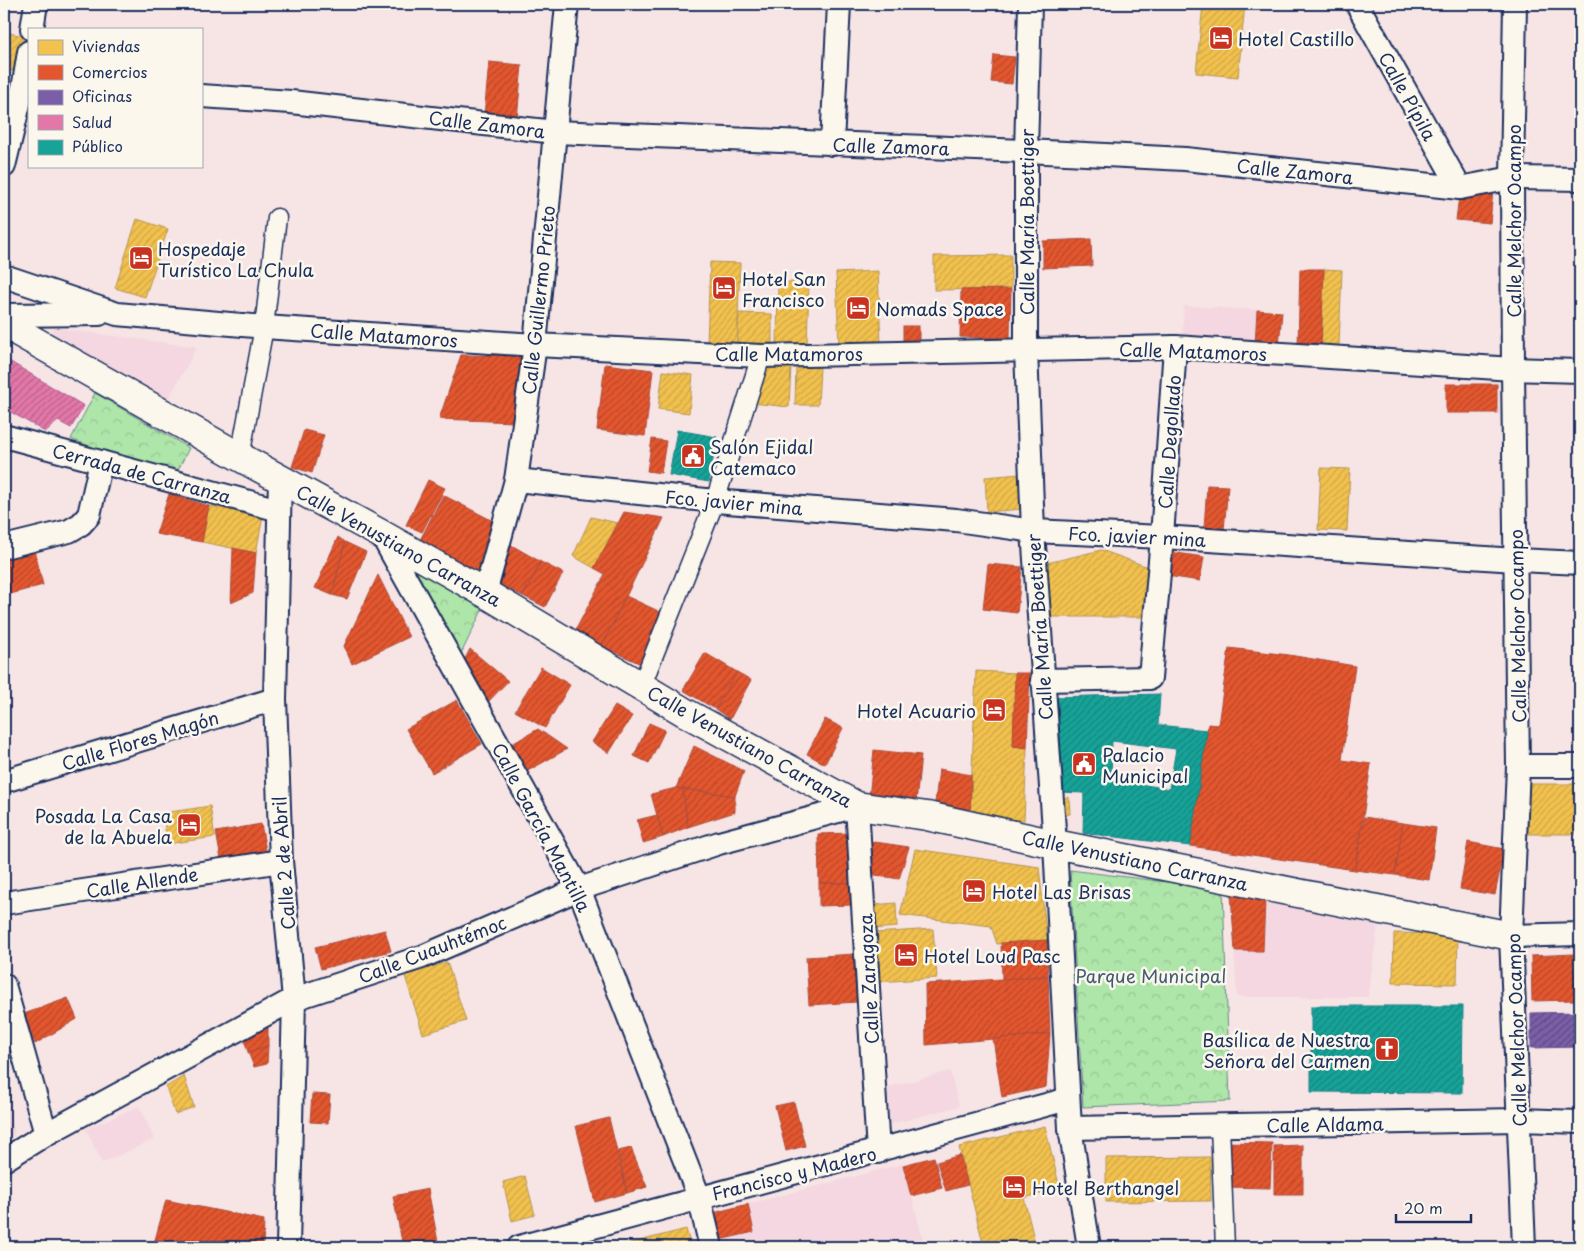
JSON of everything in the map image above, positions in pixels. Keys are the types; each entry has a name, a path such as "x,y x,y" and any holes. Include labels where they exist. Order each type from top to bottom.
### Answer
{"street":[{"path":"32,28 36,4"},
{"name":"Calle Guillermo Prieto","path":"485,593 516,480 534,345 567,4"},
{"path":"832,144 839,4"},
{"name":"Calle María Boettiger","path":"1030,4 1026,151 1026,350 1033,531 1055,844 1070,1128 1089,1247"},
{"name":"Calle Pípila","path":"1357,4 1460,188"},
{"name":"Calle Melchor Ocampo","path":"1515,4 1512,178 1518,766 1511,936 1524,1247"},
{"path":"4,166 19,83 28,55"},
{"name":"Calle Zamora","path":"202,96 291,102 555,132 1026,151 1185,160 1460,188 1512,178 1580,179"},
{"path":"240,457 264,327 277,218"},
{"name":"Calle Matamoros","path":"4,276 117,314 264,327 534,345 761,356 1175,348 1513,369 1580,371"},
{"path":"4,315 117,314"},
{"name":"Calle Venustiano Carranza","path":"4,324 485,593 686,713 857,806 927,816 1055,844 1511,936 1580,934"},
{"name":"Calle Degollado","path":"1042,680 1150,678 1175,348"},
{"path":"642,687 715,501 761,356"},
{"name":"Cerrada de Carranza","path":"4,436 279,510"},
{"path":"4,547 69,531 81,524 89,515 101,462"},
{"name":"Calle 2 de Abril","path":"280,478 275,699 281,861 294,999 288,1247"},
{"name":"Fco. javier mina","path":"516,480 715,501 956,520 1033,531 1162,537 1580,563"},
{"name":"Calle García Mantilla","path":"381,534 579,889 699,1197 711,1247"},
{"name":"Calle Flores Magón","path":"4,781 275,699"},
{"path":"1518,766 1580,766"},
{"name":"Calle Cuauhtémoc","path":"4,1160 46,1134 294,999 422,957 579,889 719,843 857,806"},
{"name":"Calle Zaragoza","path":"857,806 878,1152"},
{"name":"Calle Allende","path":"4,903 281,861"},
{"path":"4,985 46,1134"},
{"name":"Francisco y Madero","path":"519,1247 699,1197 878,1152 1068,1099"},
{"name":"Calle Aldama","path":"1070,1128 1519,1120 1580,1122"},
{"path":"1220,1126 1225,1247"}],"shaded area":[{"path":"1184,306 1257,310 1255,345 1182,341"},
{"path":"54,328 197,347 165,405 47,342"},
{"path":"1231,895 1379,916 1368,997 1237,997"},
{"path":"950,1071 959,1106 888,1125 879,1090"},
{"path":"7,1098 15,1134 4,1140 4,1099"},
{"path":"139,1106 154,1139 102,1163 86,1129"},
{"path":"903,1164 925,1247 721,1247 713,1213"}],"green space":[{"path":"95,393 189,448 174,478 71,439"},
{"path":"409,563 486,602 459,658"},
{"name":"Parque Municipal","path":"1070,870 1223,889 1230,1101 1083,1107"}],"building: Viviendas":[{"name":"Hotel Castillo","path":"1203,4 1245,4 1238,77 1196,73"},
{"path":"4,32 24,36 17,72 4,69"},
{"name":"Hospedaje Turístico La Chula","path":"137,219 168,229 145,297 115,288"},
{"path":"1011,255 1011,289 934,290 934,256"},
{"name":"Hotel San Francisco","path":"710,262 740,263 737,345 707,344"},
{"path":"1324,269 1342,270 1339,346 1321,346"},
{"name":"Nomads Space","path":"878,271 881,344 839,346 836,273"},
{"name":"Hotel San Francisco","path":"778,282 809,282 807,346 777,345"},
{"path":"739,313 772,314 772,346 737,345"},
{"path":"762,366 791,367 789,407 752,403"},
{"path":"796,366 820,367 818,405 795,405"},
{"path":"663,371 693,375 689,413 658,409"},
{"path":"1321,468 1350,469 1347,531 1318,530"},
{"path":"1020,474 1022,509 987,512 985,477"},
{"path":"209,506 263,516 256,553 202,542"},
{"path":"591,517 618,523 594,568 573,556"},
{"path":"1101,550 1151,568 1150,617 1047,617 1047,563"},
{"name":"Hotel Acuario","path":"976,671 1016,673 1013,746 1027,748 1024,820 970,818"},
{"path":"1528,784 1576,784 1576,834 1528,834"},
{"path":"1069,797 1070,814 1058,815 1056,799"},
{"name":"Posada La Casa de la Abuela","path":"210,806 215,837 167,844 163,813"},
{"name":"Hotel Las Brisas","path":"915,849 1039,867 1047,940 997,944 991,926 900,915"},
{"path":"896,903 897,927 873,929 872,905"},
{"name":"Hotel Loud Pasc","path":"933,929 937,978 878,982 875,933"},
{"path":"1394,933 1458,934 1457,984 1393,983"},
{"path":"447,962 466,1021 423,1034 405,976"},
{"path":"184,1076 194,1107 175,1114 166,1087"},
{"name":"Hotel Berthangel","path":"1045,1126 1060,1189 1024,1198 1036,1247 984,1247 959,1147"},
{"path":"1210,1157 1211,1201 1106,1202 1106,1158"},
{"path":"525,1176 535,1215 512,1221 503,1182"},
{"path":"686,1229 691,1247 616,1247"}],"building: Comercios":[{"path":"994,55 1015,57 1012,84 991,82"},
{"path":"489,62 522,65 517,119 484,116"},
{"path":"1460,188 1493,191 1490,223 1456,220"},
{"path":"1091,239 1092,266 1043,268 1043,241"},
{"path":"1300,269 1324,269 1321,346 1298,345"},
{"path":"1011,289 1010,338 960,337 961,290"},
{"path":"1257,310 1282,312 1279,346 1255,345"},
{"path":"903,326 919,326 919,341 903,341"},
{"path":"461,355 523,356 514,422 439,419"},
{"path":"605,364 653,370 645,436 597,430"},
{"path":"1446,384 1497,384 1497,413 1446,413"},
{"path":"304,430 324,435 312,473 292,467"},
{"path":"652,439 666,441 661,473 647,471"},
{"path":"428,480 445,488 422,532 406,525"},
{"path":"1207,485 1228,486 1224,530 1204,528"},
{"path":"169,494 209,506 202,542 156,534"},
{"path":"443,495 501,525 478,571 419,542"},
{"path":"624,512 664,518 602,646 574,633 605,574 594,568"},
{"path":"338,537 345,542 332,595 315,588"},
{"path":"345,542 366,552 347,599 332,595"},
{"path":"506,542 541,562 523,596 495,582"},
{"path":"233,548 256,553 253,593 231,603"},
{"path":"35,552 43,585 7,595 4,583 4,560"},
{"path":"1170,552 1204,557 1200,581 1167,576"},
{"path":"541,562 563,573 545,607 523,596"},
{"path":"988,564 1022,567 1017,613 983,609"},
{"path":"378,575 409,637 352,664 344,646"},
{"path":"626,596 667,615 643,665 602,646"},
{"path":"1229,648 1289,655 1355,666 1342,760 1371,764 1355,870 1190,846 1208,724 1218,725"},
{"path":"470,649 508,681 488,702 462,665"},
{"path":"705,653 737,672 715,709 683,690"},
{"path":"541,667 570,685 545,728 515,711"},
{"path":"737,672 751,680 730,719 715,709"},
{"path":"1015,673 1030,673 1027,748 1013,746"},
{"path":"457,700 482,744 432,773 406,729"},
{"path":"615,706 632,716 609,753 592,742"},
{"path":"825,719 843,728 825,764 807,754"},
{"path":"649,723 665,730 649,763 634,756"},
{"path":"538,729 567,749 526,772 510,745"},
{"path":"694,746 744,771 735,796 676,788"},
{"path":"874,750 921,755 916,803 869,798"},
{"path":"939,769 971,775 970,818 934,811"},
{"path":"676,788 683,789 688,827 663,837 651,794"},
{"path":"683,789 735,796 735,812 688,827"},
{"path":"657,815 663,837 643,843 637,820"},
{"path":"1364,817 1403,823 1395,875 1355,870"},
{"path":"1403,823 1436,828 1429,880 1395,875"},
{"path":"261,824 267,856 222,865 216,832"},
{"path":"852,833 852,883 819,883 818,834"},
{"path":"868,841 909,847 899,879 869,874"},
{"path":"1468,842 1504,849 1495,895 1460,889"},
{"path":"819,883 852,883 853,905 819,906"},
{"path":"1231,895 1265,900 1263,951 1235,951"},
{"path":"385,930 391,951 321,969 315,947"},
{"path":"1047,940 1048,976 1002,979 1001,943"},
{"path":"855,954 857,1002 809,1005 806,957"},
{"path":"1573,954 1576,1000 1532,1001 1531,956"},
{"path":"1048,976 1050,1034 926,1045 925,984"},
{"path":"68,998 77,1019 35,1044 24,1014"},
{"path":"268,1025 268,1046 248,1052 244,1039"},
{"path":"1050,1034 1046,1087 1002,1097 993,1039"},
{"path":"268,1046 267,1064 254,1067 248,1052"},
{"path":"312,1094 330,1095 328,1123 310,1122"},
{"path":"794,1102 805,1146 786,1151 775,1106"},
{"path":"609,1118 627,1193 595,1202 576,1126"},
{"path":"1224,1142 1272,1143 1270,1188 1223,1187"},
{"path":"1303,1145 1303,1194 1274,1194 1274,1146"},
{"path":"631,1148 647,1187 627,1193 618,1151"},
{"path":"960,1155 968,1185 946,1191 937,1162"},
{"path":"934,1157 942,1188 911,1196 903,1165"},
{"path":"428,1189 438,1242 403,1247 393,1196"},
{"path":"166,1200 264,1220 263,1247 153,1247"},
{"path":"748,1204 754,1232 719,1240 713,1213"}],"building: Oficinas":[{"path":"1580,1012 1580,1047 1531,1048 1531,1013"}],"building: Salud":[{"path":"4,358 84,406 71,428 58,421 45,432 4,408"}],"building: Público":[{"name":"Salón Ejidal Catemaco","path":"677,430 717,437 709,482 669,475"},
{"name":"Palacio Municipal","path":"1160,694 1158,725 1207,730 1190,846 1083,833 1084,793 1058,792 1055,697","holes":["1112,741 1176,749 1169,789 1111,779"]},
{"name":"Basílica de Nuestra Señora del Carmen","path":"1311,1006 1463,1006 1462,1093 1311,1092"}],"place":[{"name":"Hotel Castillo","path":"1221,38"},
{"name":"Hospedaje Turístico La Chula","path":"141,258"},
{"name":"Hotel San Francisco","path":"724,288"},
{"name":"Nomads Space","path":"858,308"},
{"name":"Salón Ejidal Catemaco","path":"693,456"},
{"name":"Hotel Acuario","path":"994,710"},
{"name":"Palacio Municipal","path":"1084,764"},
{"name":"Posada La Casa de la Abuela","path":"189,825"},
{"name":"Hotel Las Brisas","path":"974,891"},
{"name":"Hotel Loud Pasc","path":"906,955"},
{"name":"Basílica de Nuestra Señora del Carmen","path":"1387,1049"},
{"name":"Hotel Berthangel","path":"1014,1187"}]}
